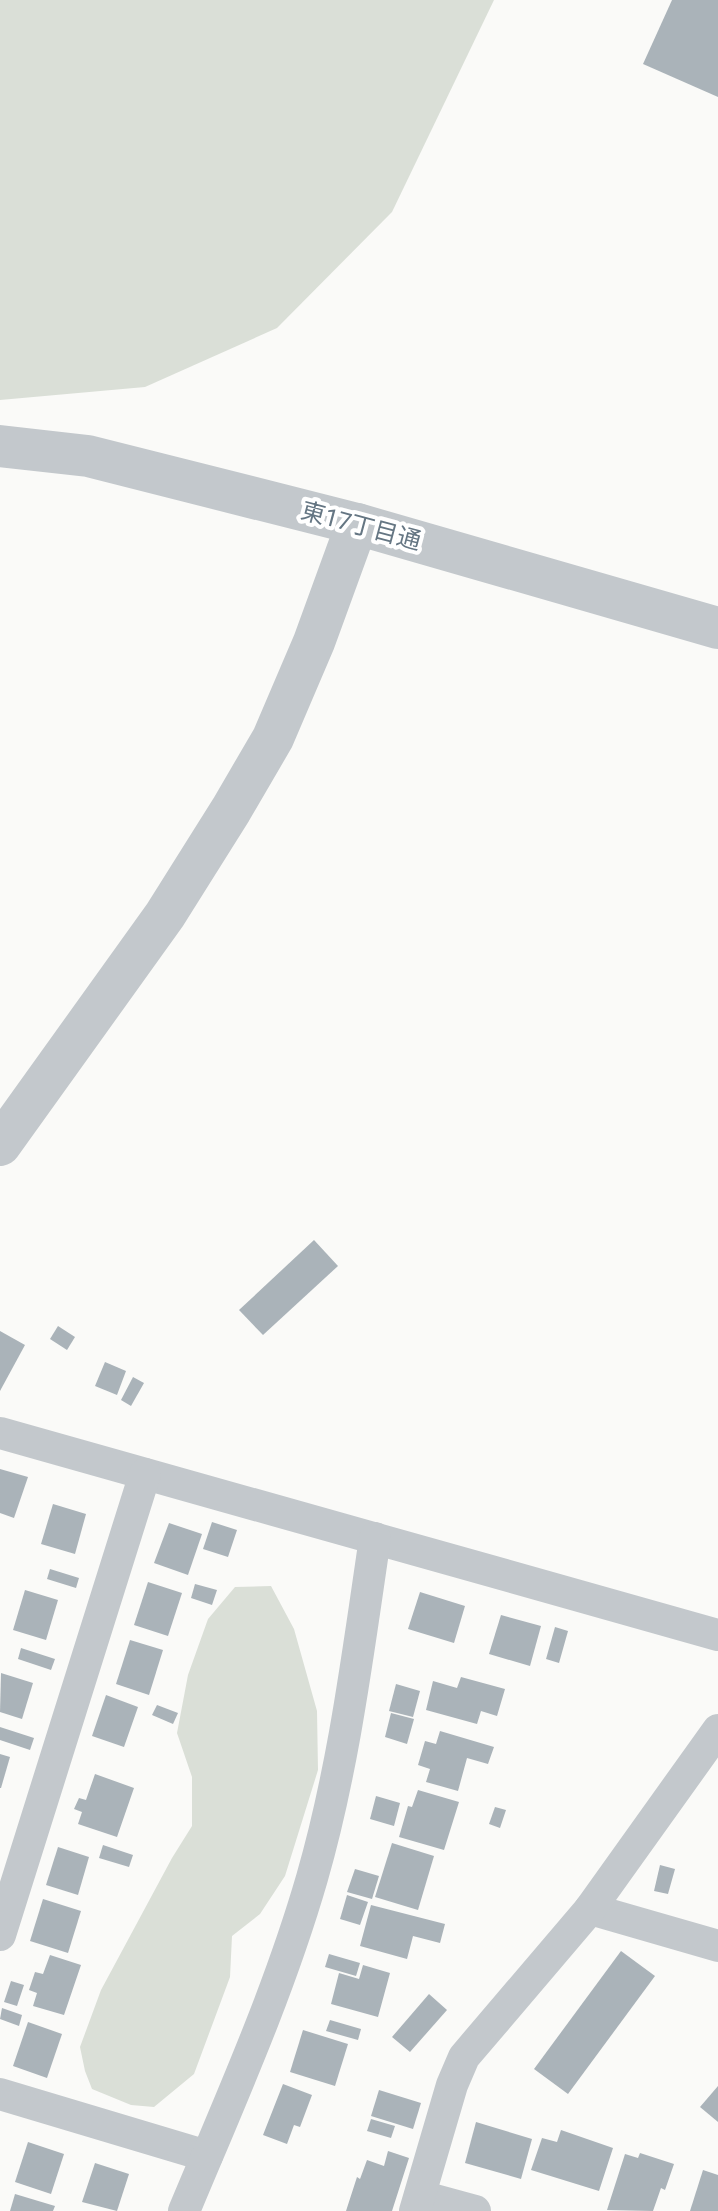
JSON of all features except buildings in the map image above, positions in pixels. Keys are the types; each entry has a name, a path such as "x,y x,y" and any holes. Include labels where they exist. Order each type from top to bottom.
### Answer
{"street":[{"name":"東17丁目通","path":"0,446 88,456 357,524 718,628"},
{"path":"0,1145 165,915 273,738 314,642 357,524"},
{"path":"0,1433 718,1635"},
{"path":"0,1935 145,1474"},
{"path":"184,2211 292,1941 313,1876 353,1691 375,1538"},
{"path":"475,2211 418,2204 452,2085 464,2057 590,1909 718,1730"},
{"path":"590,1909 718,1946"},
{"path":"0,2094 207,2156"}],"shaded area":[{"path":"0,0 494,0 392,212 277,328 145,387 0,400"},
{"path":"271,1586 294,1629 317,1711 318,1770 285,1876 260,1914 232,1936 230,1977 194,2074 154,2107 131,2105 92,2089 80,2047 101,1990 192,1826 192,1777 177,1733 188,1675 208,1619 235,1587"}]}
